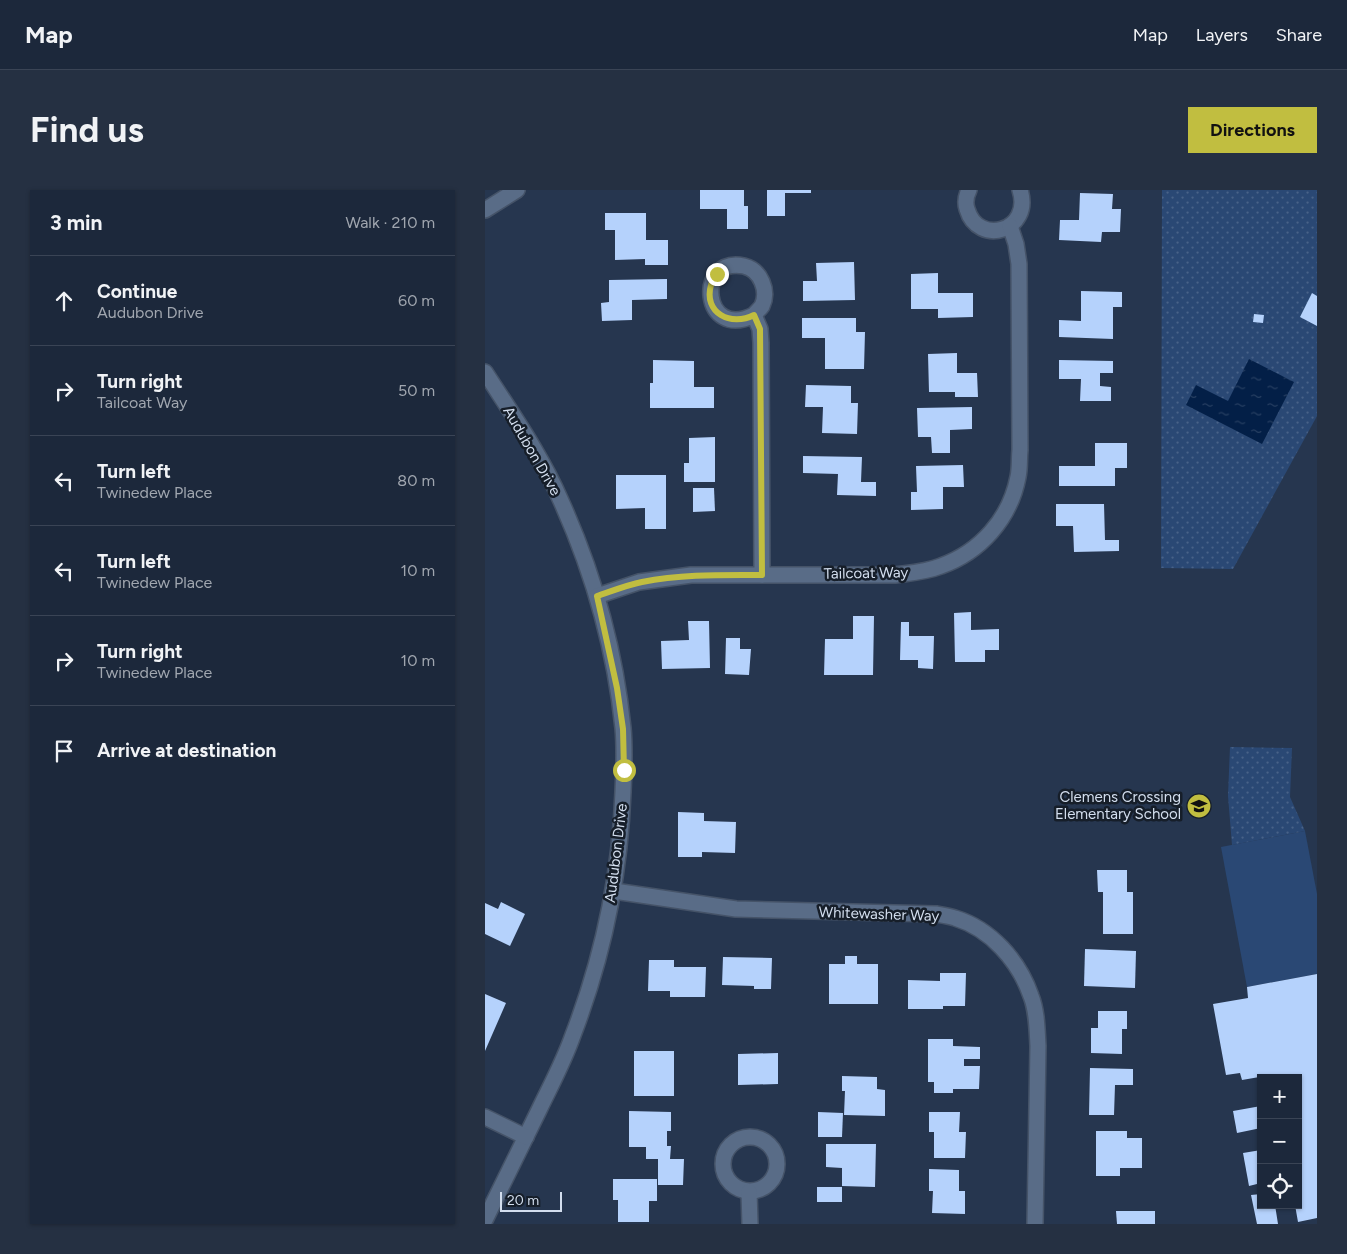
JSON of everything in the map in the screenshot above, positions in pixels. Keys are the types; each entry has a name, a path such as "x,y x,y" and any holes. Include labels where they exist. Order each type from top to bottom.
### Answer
{"street":[{"path":"485,210 517,190"},
{"path":"969,190 966,205 974,223 985,229 997,231 1010,226 1019,217 1023,204 1020,190"},
{"name":"Tailcoat Way","path":"597,596 639,582 691,575 895,575 921,572 941,566 974,549 1001,520 1018,477 1020,450 1019,264 1016,244 1010,226"},
{"path":"754,315 760,329 761,343 762,575"},
{"name":"Audubon Drive","path":"485,372 536,451 581,547 597,596 609,646 623,729 624,770 622,831 614,891 603,943 573,1037 485,1220"},
{"name":"Whitewasher Way","path":"614,891 736,909 936,914 955,918 969,924 1002,947 1024,980 1031,996 1036,1018 1038,1046 1035,1224"},
{"path":"485,1117 526,1136"},
{"path":"749,1192 750,1224"}],"shaded area":[{"path":"1162,190 1317,190 1317,416 1233,569 1161,568"},
{"path":"1230,747 1292,748 1290,797 1305,831 1232,845 1228,796"},
{"path":"1305,831 1317,894 1317,974 1247,987 1221,847"}],"water":[{"path":"1249,359 1294,382 1262,444 1186,405 1196,385 1228,401"}],"building":[{"path":"700,190 744,190 744,206 748,206 748,229 727,229 727,209 700,209"},
{"path":"767,190 811,190 811,193 785,193 785,216 767,216"},
{"path":"1080,193 1113,194 1112,209 1121,209 1120,232 1102,232 1101,242 1059,240 1060,220 1079,220"},
{"path":"605,213 646,213 646,240 668,240 668,265 645,265 645,259 615,260 615,230 605,230"},
{"path":"854,262 855,300 803,301 803,281 817,281 816,263"},
{"path":"938,273 938,293 973,293 973,317 938,318 938,309 911,309 911,274"},
{"path":"667,279 667,299 632,300 632,320 602,321 601,303 609,302 609,280"},
{"path":"1081,291 1122,292 1122,307 1113,307 1113,339 1059,337 1059,320 1081,321"},
{"path":"1312,293 1317,296 1317,326 1300,317"},
{"path":"1254,314 1264,315 1263,323 1253,322"},
{"path":"802,318 856,318 856,332 865,332 864,369 825,369 825,338 802,338"},
{"path":"957,353 957,373 977,373 978,397 955,397 955,392 929,392 928,354"},
{"path":"653,360 694,361 694,387 714,387 714,408 650,408 650,383 653,383"},
{"path":"1059,360 1113,361 1113,373 1100,373 1100,386 1111,387 1111,401 1080,401 1081,379 1059,379"},
{"path":"806,385 851,386 851,403 858,403 857,434 822,433 823,407 805,407"},
{"path":"972,407 972,429 950,430 950,453 932,453 931,437 918,437 917,408"},
{"path":"715,437 715,482 684,482 684,463 689,463 689,438"},
{"path":"1095,443 1127,443 1127,468 1115,468 1115,486 1059,486 1059,466 1095,466"},
{"path":"803,456 862,457 861,482 876,482 876,496 837,495 838,474 803,473"},
{"path":"963,465 964,487 943,487 943,509 911,510 911,492 917,492 916,466"},
{"path":"616,475 666,475 666,529 645,529 645,508 616,509"},
{"path":"693,488 714,488 715,511 693,512"},
{"path":"1056,504 1104,504 1105,540 1119,540 1119,551 1074,552 1073,526 1056,526"},
{"path":"971,612 971,630 999,629 999,650 985,650 985,662 955,662 954,613"},
{"path":"853,616 874,616 873,675 824,675 825,639 853,639"},
{"path":"688,621 709,621 710,668 662,669 661,641 689,640"},
{"path":"901,622 909,622 909,636 934,636 933,669 918,668 918,660 900,660"},
{"path":"726,638 740,638 740,649 751,649 749,675 725,674"},
{"path":"678,812 704,813 704,821 736,822 735,853 702,852 702,857 678,857"},
{"path":"1097,870 1127,870 1127,892 1133,892 1133,934 1103,934 1103,892 1098,892"},
{"path":"501,902 525,914 510,946 485,934 485,903 498,909"},
{"path":"1085,949 1136,951 1135,988 1084,986"},
{"path":"845,956 857,956 857,964 878,964 878,1004 829,1004 829,964 845,964"},
{"path":"723,957 772,958 771,989 754,989 754,986 722,985"},
{"path":"649,960 674,960 674,967 706,967 705,997 670,997 670,991 648,991"},
{"path":"940,973 966,973 965,1006 943,1006 943,1009 908,1009 908,980 940,981"},
{"path":"1317,974 1317,1218 1298,1222 1296,1209 1302,1209 1302,1074 1257,1074 1257,1077 1242,1080 1240,1073 1226,1075 1213,1004 1248,998 1247,987"},
{"path":"485,994 506,1003 485,1051"},
{"path":"1098,1011 1127,1011 1127,1029 1122,1029 1122,1054 1091,1053 1091,1028 1098,1028"},
{"path":"928,1039 953,1039 953,1046 980,1047 980,1059 964,1059 964,1066 980,1066 979,1089 953,1089 953,1093 934,1093 934,1082 928,1082"},
{"path":"634,1051 674,1051 674,1096 634,1096"},
{"path":"778,1053 778,1084 738,1085 738,1054"},
{"path":"1090,1068 1133,1069 1133,1085 1115,1085 1114,1115 1089,1115"},
{"path":"842,1076 877,1077 877,1089 885,1090 885,1116 844,1115 845,1091 842,1091"},
{"path":"1257,1107 1257,1129 1237,1133 1233,1111"},
{"path":"629,1111 671,1112 671,1131 667,1131 667,1146 671,1146 670,1159 684,1159 683,1185 658,1185 658,1159 646,1159 646,1147 629,1147"},
{"path":"818,1112 843,1113 842,1137 818,1137"},
{"path":"929,1112 960,1112 959,1132 966,1132 965,1158 934,1158 934,1132 929,1132"},
{"path":"1096,1131 1127,1131 1127,1138 1142,1138 1142,1168 1120,1168 1120,1176 1096,1176"},
{"path":"826,1144 876,1144 875,1187 842,1186 842,1168 826,1167"},
{"path":"1257,1151 1257,1184 1249,1186 1243,1153"},
{"path":"929,1169 959,1170 959,1191 965,1191 965,1214 932,1213 933,1191 929,1191"},
{"path":"613,1179 657,1179 657,1201 649,1201 649,1222 618,1222 618,1200 613,1200"},
{"path":"817,1187 842,1187 842,1202 817,1202"},
{"path":"1257,1194 1257,1209 1276,1209 1278,1224 1257,1224 1251,1195"},
{"path":"1116,1211 1155,1211 1155,1224 1117,1224"}],"place":[{"name":"Clemens Crossing Elementary School","path":"1199,806"}],"route":[{"path":"624,770 623,729 617,688 597,596 639,582 666,578 691,575 762,575 760,329 754,315 745,319 734,320 723,317 714,308 710,298 711,284 717,274"}]}
